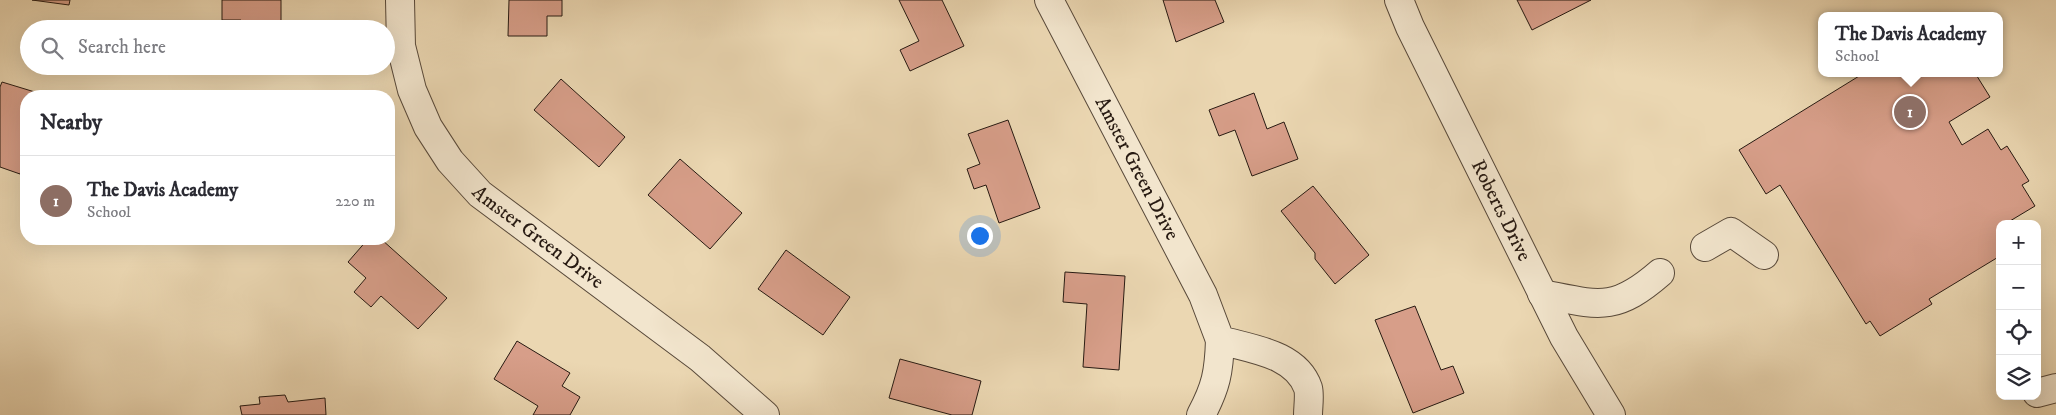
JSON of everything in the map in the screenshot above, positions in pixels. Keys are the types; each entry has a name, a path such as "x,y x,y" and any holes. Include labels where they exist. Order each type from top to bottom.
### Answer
{"street":[{"name":"Amster Green Drive","path":"400,0 401,46 412,90 428,127 450,161 480,194 700,358 765,415"},
{"name":"Amster Green Drive","path":"1049,0 1203,295 1220,340 1219,368 1213,393 1202,415"},
{"name":"Roberts Drive","path":"1399,0 1542,294 1564,337 1611,415"},
{"path":"1705,247 1731,232 1764,255"},
{"path":"1542,294 1591,303 1614,302 1642,289 1660,273"},
{"path":"1220,340 1280,358 1294,368 1308,388 1308,415"},
{"path":"2041,392 2056,388"}],"building":[{"path":"32,0 70,0 69,5"},
{"path":"222,0 281,0 281,20 222,20"},
{"path":"509,0 562,0 562,16 547,16 547,36 508,36"},
{"path":"899,0 942,0 964,46 910,71 900,50 919,41"},
{"path":"1163,0 1215,0 1224,22 1176,42"},
{"path":"1517,0 1591,0 1532,30"},
{"path":"1858,77 1978,77 1990,97 1949,122 1962,145 1988,129 2001,150 2007,146 2029,181 2022,185 2035,206 2012,220 1996,220 1996,258 1929,299 1932,304 1880,336 1870,321 1866,324 1780,185 1766,194 1739,150"},
{"path":"561,79 625,137 599,167 534,110"},
{"path":"2,82 28,90 20,90 20,174 0,167 0,87"},
{"path":"1254,93 1267,129 1284,122 1298,159 1252,176 1235,130 1219,136 1209,110"},
{"path":"1008,120 1040,208 999,223 986,185 974,189 967,169 980,164 968,134"},
{"path":"680,159 742,213 710,249 648,195"},
{"path":"1313,186 1369,255 1335,284 1315,259 1315,253 1281,211"},
{"path":"363,245 388,245 447,298 418,329 381,296 371,307 354,292 366,278 348,262"},
{"path":"786,250 850,297 823,335 758,289"},
{"path":"1065,272 1125,276 1119,370 1083,367 1087,304 1063,302"},
{"path":"1415,306 1441,370 1453,366 1464,393 1413,413 1375,320"},
{"path":"517,341 570,373 562,386 580,397 570,415 533,415 538,406 494,379"},
{"path":"900,359 981,381 972,415 952,415 889,398"},
{"path":"285,395 288,402 325,398 326,415 242,415 240,406 260,404 259,397"}],"place":[{"name":"The Davis Academy","path":"1910,112"}]}
